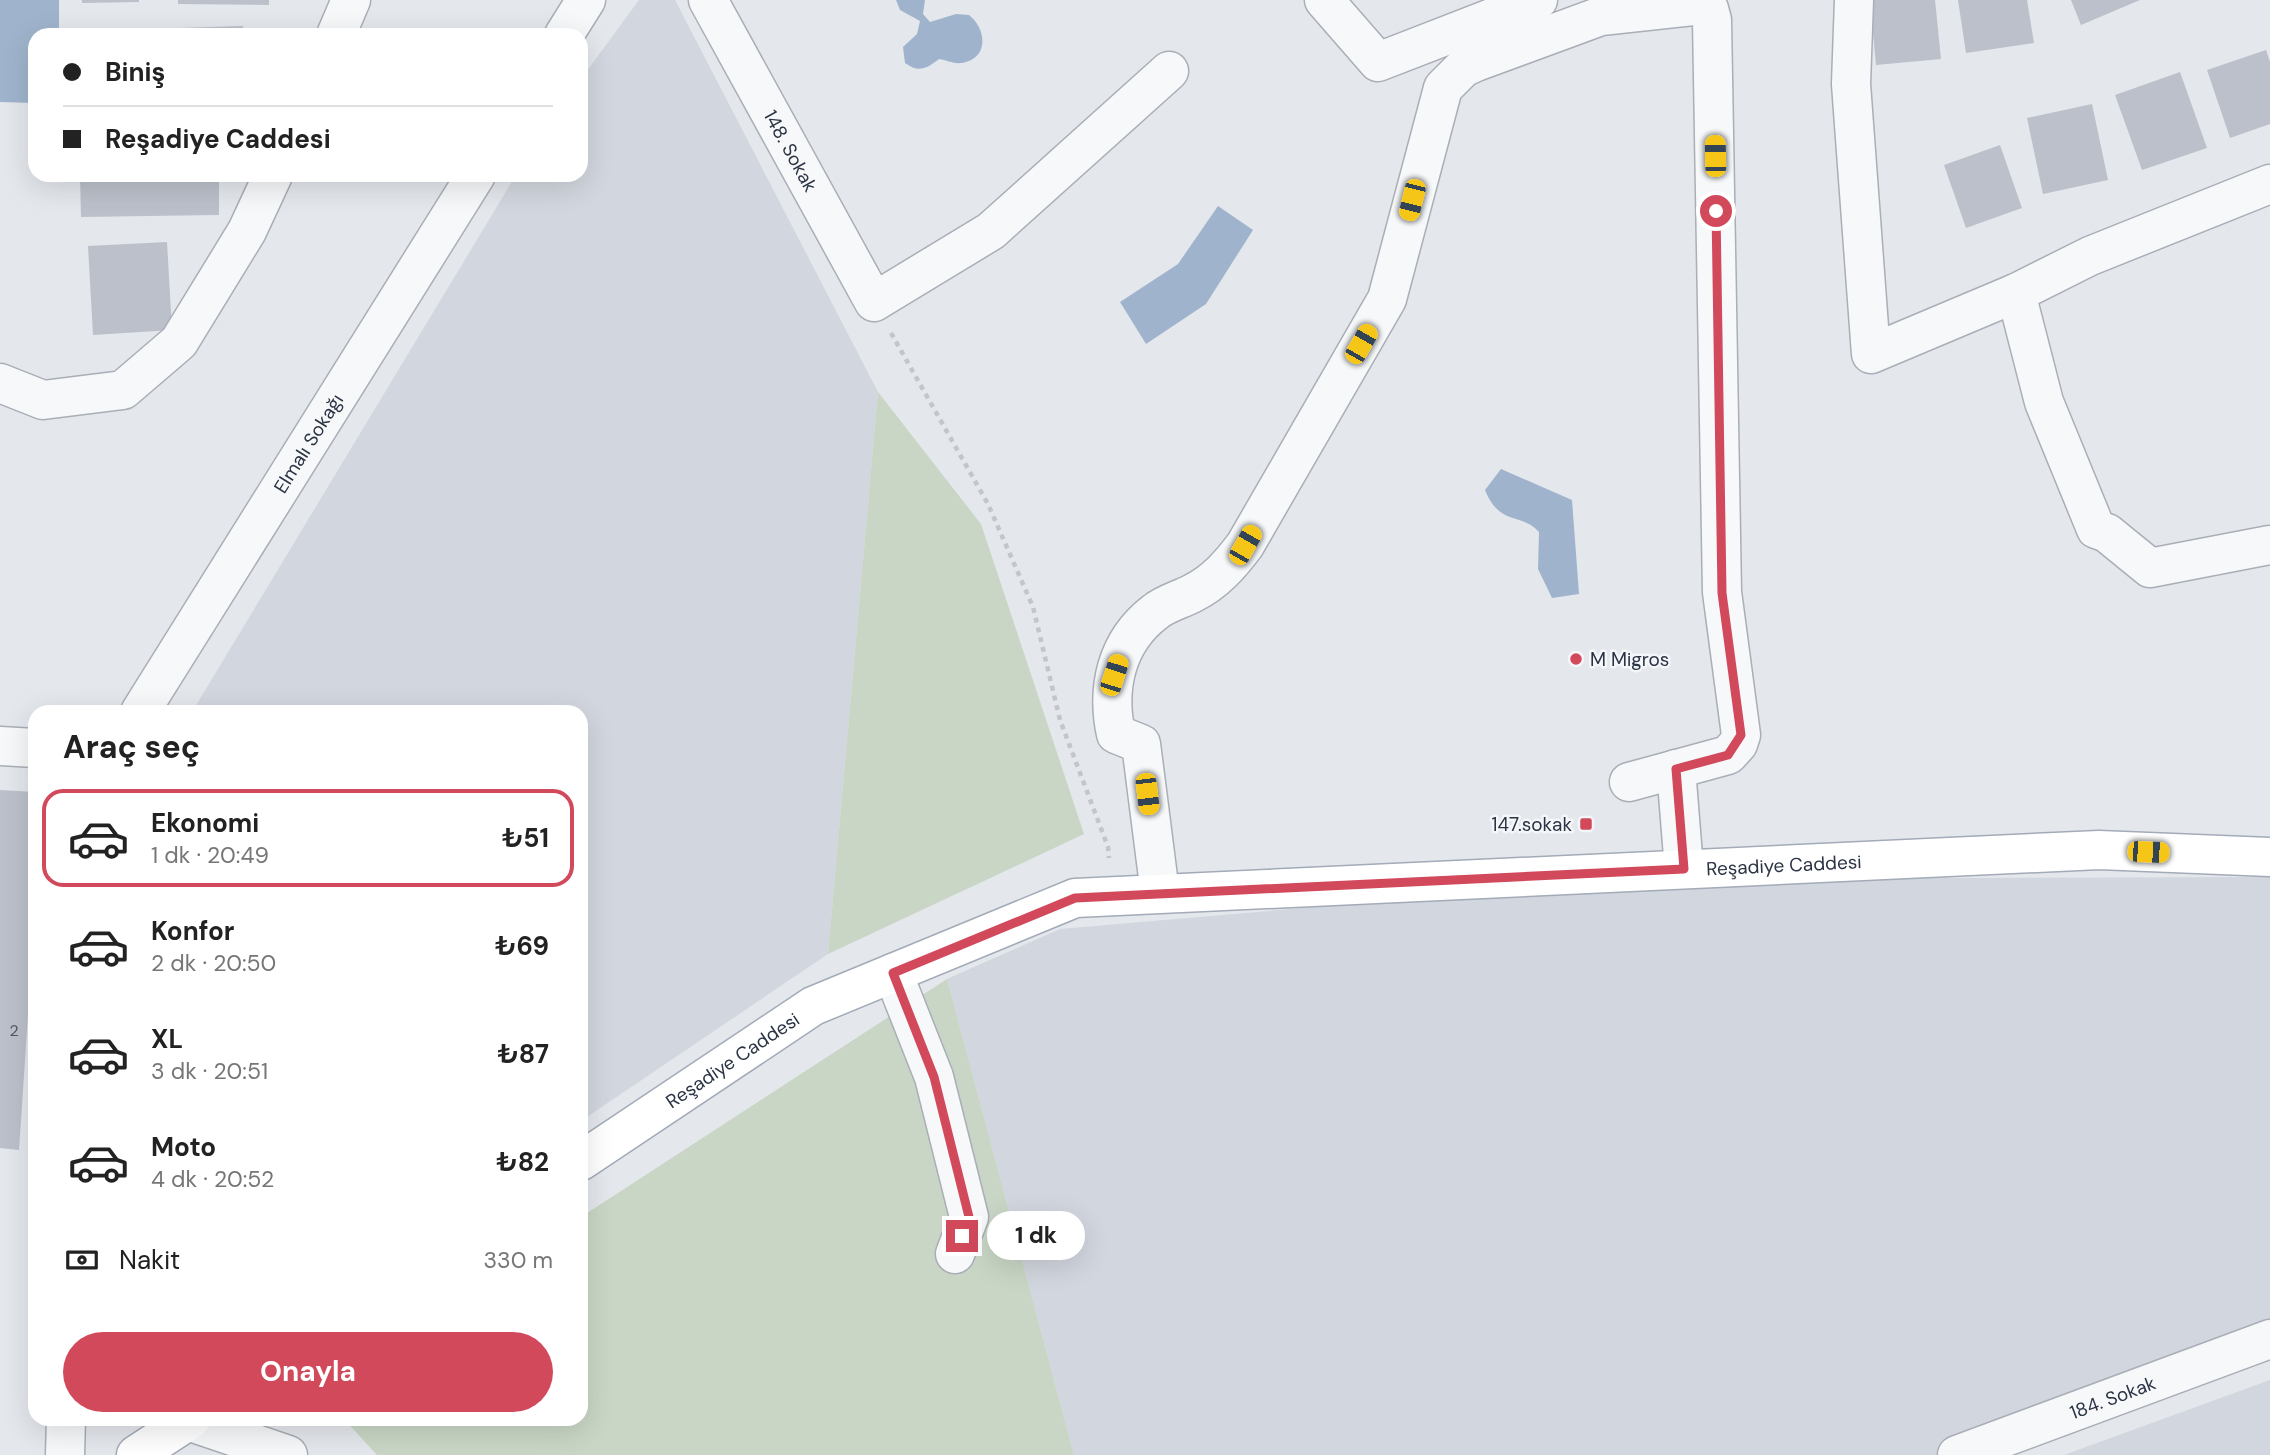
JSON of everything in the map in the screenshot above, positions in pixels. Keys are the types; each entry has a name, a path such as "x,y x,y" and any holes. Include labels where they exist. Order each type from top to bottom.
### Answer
{"main road":[{"name":"Reşadiye Caddesi","path":"588,1156 813,1006 1075,898 2099,850 2270,857"},
{"path":"136,1455 180,1426"}],"street":[{"path":"339,28 351,0"},
{"path":"568,28 586,0"},
{"name":"148. Sokak","path":"708,0 874,302"},
{"path":"1324,0 1378,62 1538,0"},
{"path":"1854,0 1851,83 1871,354 2016,293 2090,256 2270,184"},
{"path":"1160,894 1141,744 1116,734 1112,714 1111,695 1120,656 1141,624 1156,611 1212,582 1237,556 1387,299 1443,88 1463,68 1476,62 1601,16 1694,4 1709,9 1712,20 1722,593 1741,735 1728,755 1629,782"},
{"path":"874,302 991,231 1169,71"},
{"path":"0,383 43,400 123,390 179,342 247,231 270,182"},
{"name":"Elmalı Sokağı","path":"144,705 472,182"},
{"path":"2016,293 2044,402 2096,528 2107,533 2150,568 2270,545"},
{"path":"0,746 28,748"},
{"path":"1676,769 1684,869"},
{"path":"893,973 934,1077 969,1217 955,1254"},
{"name":"184. Sokak","path":"1957,1455 2270,1339"},
{"path":"65,1455 66,1426"},
{"path":"206,1426 288,1455"}],"path":[{"path":"874,302 988,504 1033,607 1060,720 1108,847 1113,896"}],"shaded area":[{"path":"639,0 675,0 878,392 828,954 588,1116 588,705 196,705 512,182 588,182 588,69"},
{"path":"2270,877 2270,1324 1936,1455 1074,1455 947,979 1060,929 1639,879"},
{"path":"2270,1380 2270,1455 2064,1455"}],"green space":[{"path":"878,392 981,524 1084,834 828,954"},
{"path":"947,979 1074,1455 377,1455 350,1426 588,1426 588,1212"}],"water":[{"path":"0,0 59,0 59,28 28,28 28,103 0,102"},
{"path":"896,0 925,0 923,14 930,22 956,14 969,15 982,35 981,50 977,56 962,63 939,59 922,68 914,68 905,63 903,47 917,34 920,21 900,10"},
{"path":"1218,206 1253,230 1206,304 1146,344 1120,302 1178,264"},
{"path":"1501,469 1572,500 1579,594 1552,598 1538,569 1539,532 1525,522 1504,514 1491,502 1485,490"}],"building":[{"path":"82,0 139,0 139,2 82,3"},
{"path":"178,0 269,0 269,5 178,4"},
{"path":"1870,0 1935,0 1941,59 1876,65"},
{"path":"1958,0 2027,0 2034,43 1966,53"},
{"path":"2071,0 2140,0 2081,25"},
{"path":"243,26 243,28 181,28"},
{"path":"2266,50 2270,62 2270,124 2230,138 2207,70"},
{"path":"2180,72 2207,148 2142,170 2115,95"},
{"path":"2092,104 2108,180 2043,194 2027,118"},
{"path":"2000,145 2022,208 1966,228 1944,165"},
{"path":"80,182 219,182 219,215 81,217"},
{"path":"167,242 172,330 93,335 88,246"},
{"path":"0,790 28,792 28,1016 19,1150 0,1148"}],"place":[{"name":"M Migros","path":"1576,659"},
{"name":"147.sokak","path":"1586,824"}],"route":[{"path":"962,1236 969,1217 934,1077 893,973 1075,898 1684,869 1676,769 1728,755 1738,744 1741,735 1722,593 1716,211"}]}
